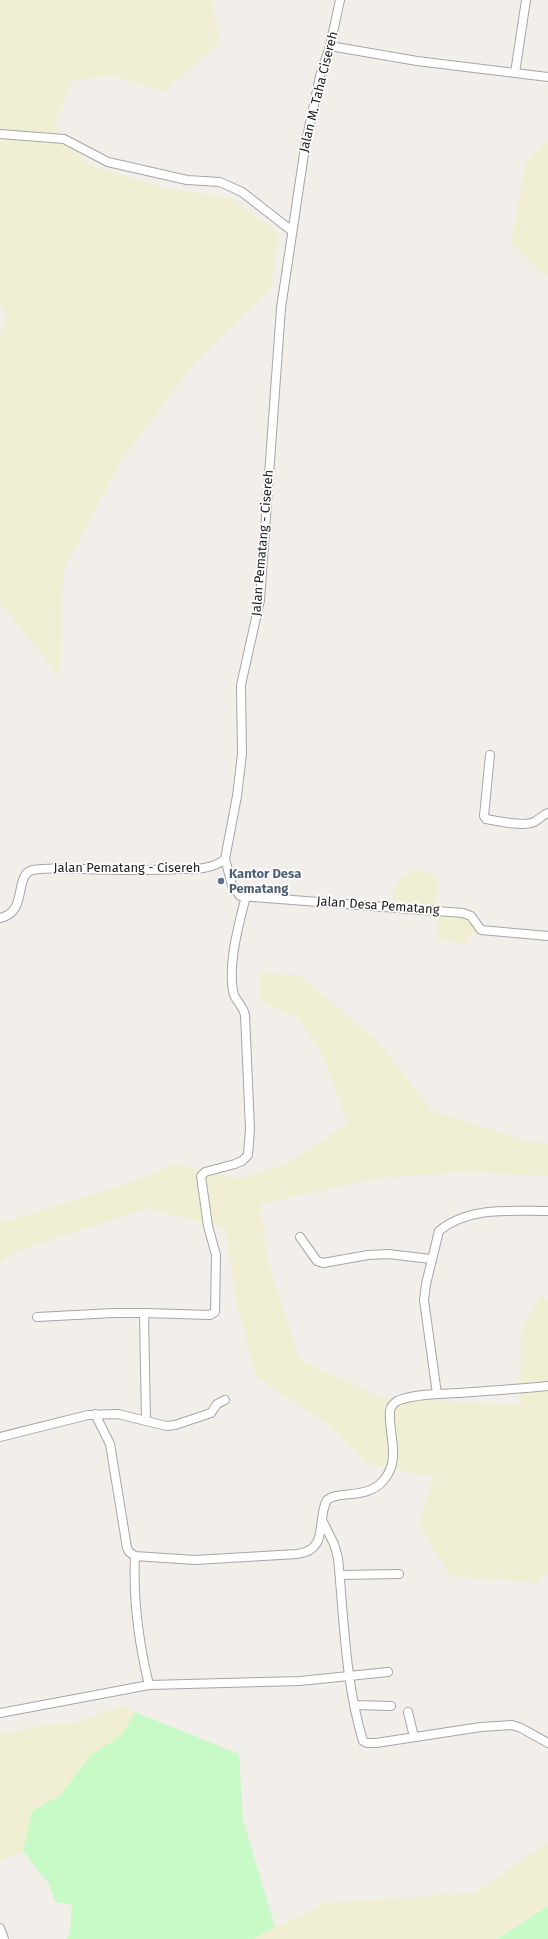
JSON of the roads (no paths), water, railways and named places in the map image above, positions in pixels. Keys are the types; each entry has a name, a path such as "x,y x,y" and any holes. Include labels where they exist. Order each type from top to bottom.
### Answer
{"street":[{"name":"Jalan M. Taha Cisereh","path":"292,231 309,127 320,76 330,46 340,0"},
{"path":"515,73 526,0"},
{"path":"330,46 417,61 548,77"},
{"path":"0,134 64,139 108,162 187,180 220,182 242,192 292,231"},
{"name":"Jalan Pematang - Cisereh","path":"0,918 6,917 16,908 23,879 26,873 30,870 151,871 205,868 215,866 225,859 242,762 241,685 260,600 281,308 292,231"},
{"path":"490,756 484,816 486,819 526,823 534,822 541,816 548,813"},
{"path":"37,1317 114,1313 214,1314 216,1309 216,1255 208,1226 201,1176 205,1172 242,1161 248,1155 249,1149 246,1015 232,990 233,956 246,896 240,896 236,891 225,859"},
{"name":"Jalan Desa Pematang","path":"246,896 463,913 471,916 481,930 548,936"},
{"path":"437,1394 424,1300 431,1259 439,1230 453,1222 480,1213 548,1211"},
{"path":"300,1237 317,1261 322,1264 368,1254 388,1254 431,1259"},
{"path":"144,1313 146,1421"},
{"path":"95,1414 110,1444 128,1552 135,1556 195,1560 302,1554 311,1548 318,1539 323,1522 325,1503 329,1498 364,1492 375,1487 387,1476 392,1459 393,1437 390,1411 392,1405 404,1399 437,1394 548,1386"},
{"path":"0,1437 95,1414 118,1414 167,1426 175,1425 212,1413 217,1404 225,1400"},
{"path":"323,1522 334,1544 340,1575 354,1705 360,1733 365,1742 369,1743 481,1727 512,1725 521,1728 548,1743"},
{"path":"135,1556 137,1616 149,1685"},
{"path":"340,1575 399,1574"},
{"path":"0,1713 149,1685 300,1681 388,1672"},
{"path":"354,1705 391,1706"},
{"path":"408,1712 414,1737"},
{"path":"0,1928 4,1939"}],"place":[{"name":"Kantor Desa Pematang","path":"221,881"}]}
